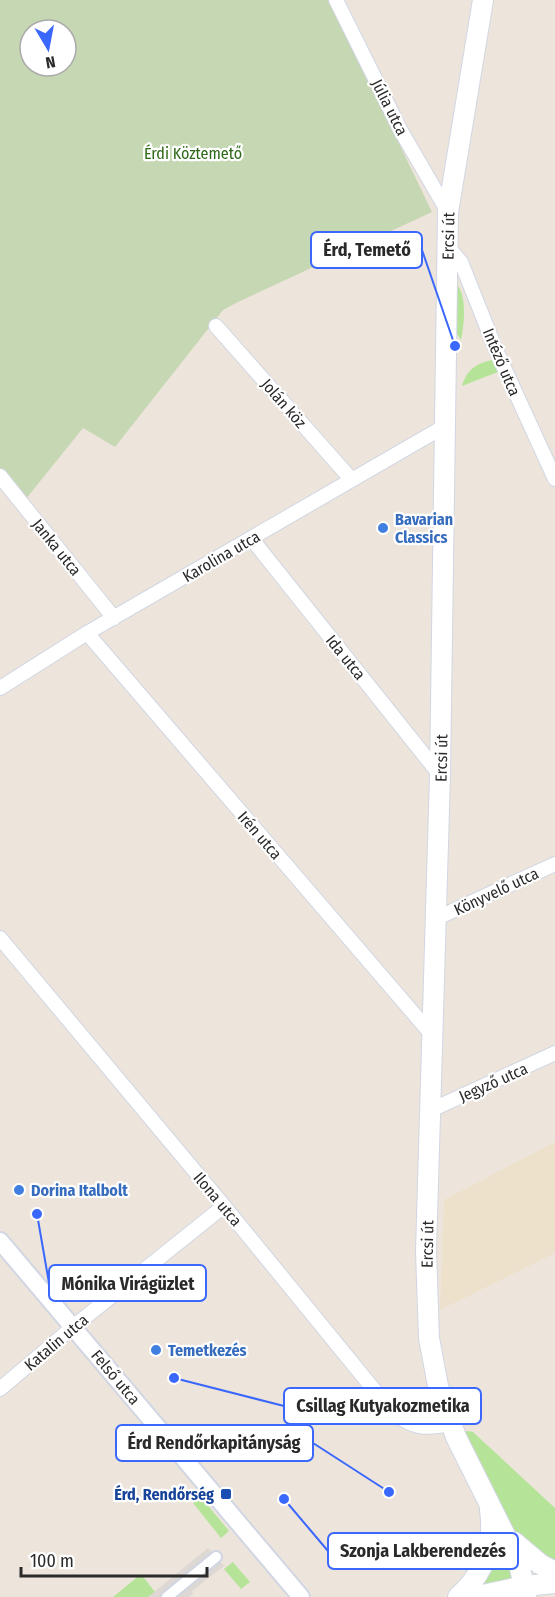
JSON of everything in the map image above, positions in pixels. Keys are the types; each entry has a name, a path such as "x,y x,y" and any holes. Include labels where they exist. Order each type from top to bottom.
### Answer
{"main road":[{"name":"Ercsi út","path":"483,0 448,212 437,918 426,1251 428,1317 438,1386 451,1424 490,1507 508,1537"},
{"path":"458,1597 476,1578 486,1560 492,1530 490,1507"},
{"path":"508,1537 540,1564 555,1572"},
{"path":"508,1537 519,1563 526,1592"},
{"path":"482,1596 526,1592 555,1583"}],"street":[{"name":"Júlia utca","path":"336,0 401,130 448,212"},
{"name":"Intéző utca","path":"448,247 461,261 496,350 555,479"},
{"name":"Jolán köz","path":"216,326 351,479"},
{"name":"Karolina utca","path":"0,688 87,633 445,426"},
{"name":"Janka utca","path":"0,476 114,618"},
{"name":"Ida utca","path":"251,538 440,775"},
{"name":"Irén utca","path":"87,633 433,1036"},
{"name":"Könyvelő utca","path":"437,918 555,864"},
{"name":"Ilona utca","path":"0,938 393,1413 403,1420 428,1429 451,1424"},
{"name":"Jegyző utca","path":"431,1110 555,1053"},
{"name":"Katalin utca","path":"0,1389 73,1327 224,1206"},
{"name":"Felső utca","path":"0,1241 301,1597"},
{"path":"167,1597 216,1557"}],"shaded area":[{"path":"555,1142 555,1253 440,1310 444,1200"},
{"path":"208,1548 224,1566 192,1591 193,1594 189,1597 148,1597"}],"green space":[{"name":"Érdi Köztemető","path":"0,0 330,0 432,212 223,310 115,447 83,428 25,500 0,472"},
{"path":"458,286 464,305 461,340 457,334 453,290"},
{"path":"492,360 498,372 462,386 472,368"},
{"path":"473,1432 555,1508 555,1569 511,1532 462,1433"},
{"path":"201,1497 229,1531 221,1538 193,1503"},
{"path":"500,1544 517,1581 484,1587 497,1559"},
{"path":"233,1562 250,1582 241,1589 224,1569"},
{"path":"141,1574 155,1592 148,1597 113,1597"}],"place":[{"name":"Érd, Temető","path":"455,346"},
{"name":"Bavarian Classics","path":"383,528"},
{"name":"Dorina Italbolt","path":"19,1190"},
{"name":"Mónika Virágüzlet","path":"37,1214"},
{"name":"Temetkezés","path":"156,1350"},
{"name":"Csillag Kutyakozmetika","path":"174,1378"},
{"name":"Érd Rendőrkapitányság","path":"389,1492"},
{"name":"Érd, Rendőrség","path":"226,1494"},
{"name":"Szonja Lakberendezés","path":"284,1499"}]}
